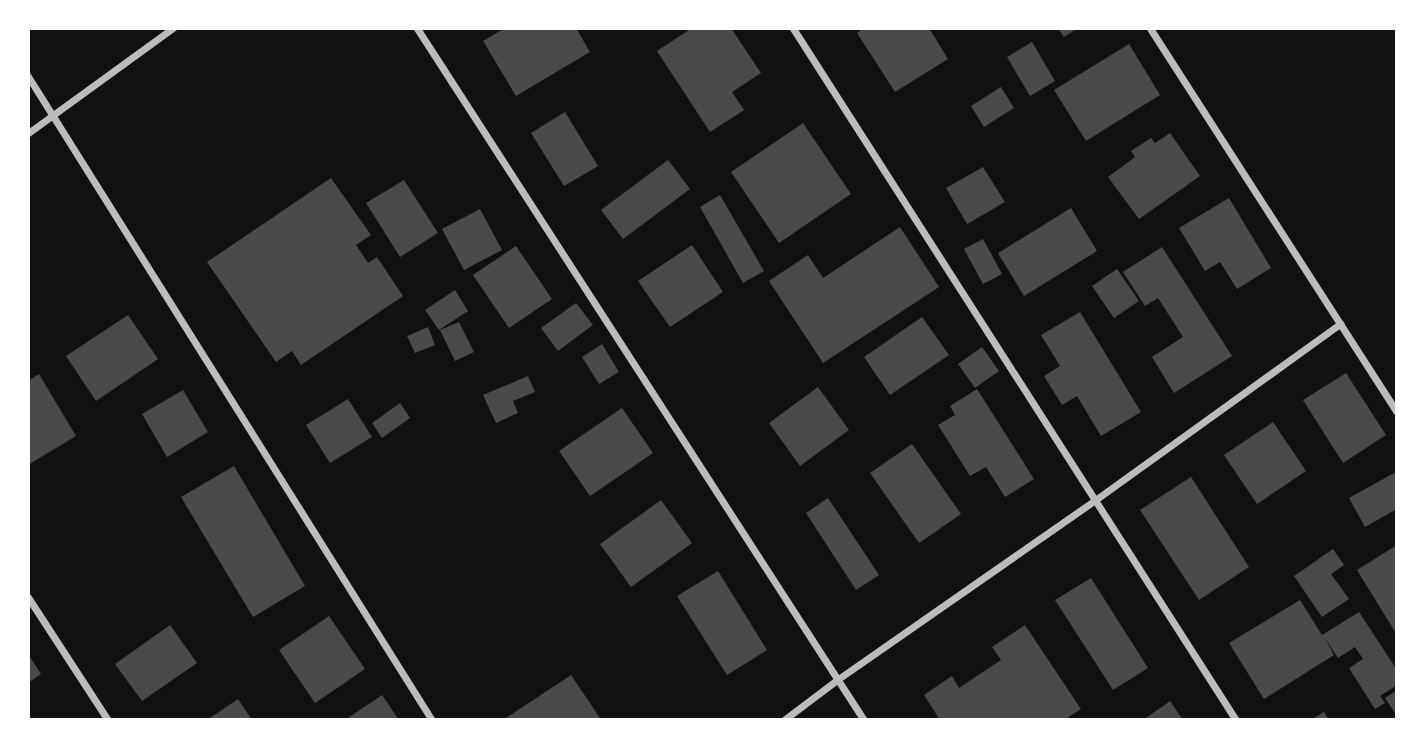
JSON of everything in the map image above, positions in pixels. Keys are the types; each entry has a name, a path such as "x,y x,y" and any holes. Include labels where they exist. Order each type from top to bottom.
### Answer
{"street":[{"path":"28,134 174,28"},
{"path":"416,28 864,720"},
{"path":"793,28 1236,720"},
{"path":"1150,28 1397,412"},
{"path":"28,76 432,720"},
{"path":"785,720 1341,324"},
{"path":"28,597 108,720"}],"building":[{"path":"505,28 576,28 590,52 516,96 483,41"},
{"path":"692,28 731,28 761,73 732,92 744,110 710,132 657,51"},
{"path":"864,28 929,28 948,59 895,92 857,33"},
{"path":"1058,28 1078,28 1064,37"},
{"path":"1032,42 1055,81 1030,96 1007,57"},
{"path":"1129,44 1160,95 1086,141 1054,90"},
{"path":"1001,87 1014,108 984,127 971,106"},
{"path":"565,112 598,166 564,186 531,133"},
{"path":"803,123 851,194 779,243 731,172"},
{"path":"1170,133 1200,176 1139,219 1108,177 1135,157 1131,151 1151,138 1155,143"},
{"path":"668,160 690,189 623,239 601,210"},
{"path":"983,167 1005,202 967,224 946,188"},
{"path":"331,178 371,235 356,245 368,263 377,257 403,296 301,365 292,351 276,362 207,262"},
{"path":"404,180 438,233 400,257 366,203"},
{"path":"720,195 764,271 743,283 700,207"},
{"path":"1229,198 1271,268 1237,289 1220,262 1205,271 1179,228"},
{"path":"1071,208 1097,251 1024,296 998,253"},
{"path":"480,209 502,250 464,270 442,229"},
{"path":"900,227 939,287 823,363 769,281 808,255 823,278"},
{"path":"983,239 1002,274 983,284 964,249"},
{"path":"692,245 723,292 670,327 638,281"},
{"path":"516,246 552,299 509,328 473,275"},
{"path":"1162,247 1232,356 1174,393 1152,357 1183,337 1158,298 1145,306 1123,272"},
{"path":"1117,269 1139,301 1114,318 1092,286"},
{"path":"455,290 468,311 439,330 425,310"},
{"path":"576,303 593,325 558,351 541,328"},
{"path":"1080,312 1141,412 1101,436 1077,396 1062,405 1044,376 1060,366 1041,335"},
{"path":"128,315 158,359 96,401 66,356"},
{"path":"922,317 949,355 890,395 864,357"},
{"path":"459,322 474,352 455,361 440,330"},
{"path":"428,327 435,345 415,353 407,336"},
{"path":"602,344 619,372 599,384 582,357"},
{"path":"982,347 999,371 975,388 958,364"},
{"path":"1346,373 1386,435 1343,463 1303,400"},
{"path":"39,374 76,436 28,465 28,381"},
{"path":"528,376 535,392 513,401 518,413 496,423 483,395"},
{"path":"818,387 849,430 800,466 769,423"},
{"path":"977,389 1034,479 1005,497 986,467 970,476 938,425 955,415 950,406"},
{"path":"183,390 208,432 167,457 142,414"},
{"path":"348,399 372,437 330,463 306,425"},
{"path":"400,403 410,418 382,438 372,423"},
{"path":"622,408 653,453 590,496 559,451"},
{"path":"1273,422 1306,471 1257,504 1224,455"},
{"path":"912,444 961,514 919,543 870,473"},
{"path":"234,466 305,586 253,617 181,497"},
{"path":"1394,473 1397,479 1397,509 1365,527 1349,498"},
{"path":"1191,477 1249,567 1199,600 1140,510"},
{"path":"828,498 879,575 856,590 806,513"},
{"path":"661,500 692,543 631,587 600,544"},
{"path":"1397,545 1397,635 1357,570"},
{"path":"1333,549 1344,565 1331,574 1349,599 1322,617 1294,576"},
{"path":"718,571 767,650 727,675 677,596"},
{"path":"1091,578 1148,668 1113,690 1055,600"},
{"path":"1300,600 1322,635 1359,612 1397,670 1397,685 1380,696 1385,703 1375,709 1349,668 1363,659 1355,647 1338,658 1325,638 1334,655 1264,699 1229,643"},
{"path":"329,616 365,669 315,703 279,650"},
{"path":"170,625 197,663 142,701 115,664"},
{"path":"1025,625 1081,709 1064,720 940,720 924,695 952,676 959,688 1001,660 992,647"},
{"path":"28,654 41,674 28,683"},
{"path":"571,675 600,718 503,720"},
{"path":"1397,690 1397,716 1385,698"},
{"path":"382,695 399,720 345,720"},
{"path":"238,699 252,720 207,720"},
{"path":"1170,701 1183,720 1143,720"},
{"path":"1324,712 1329,720 1311,720"}]}
